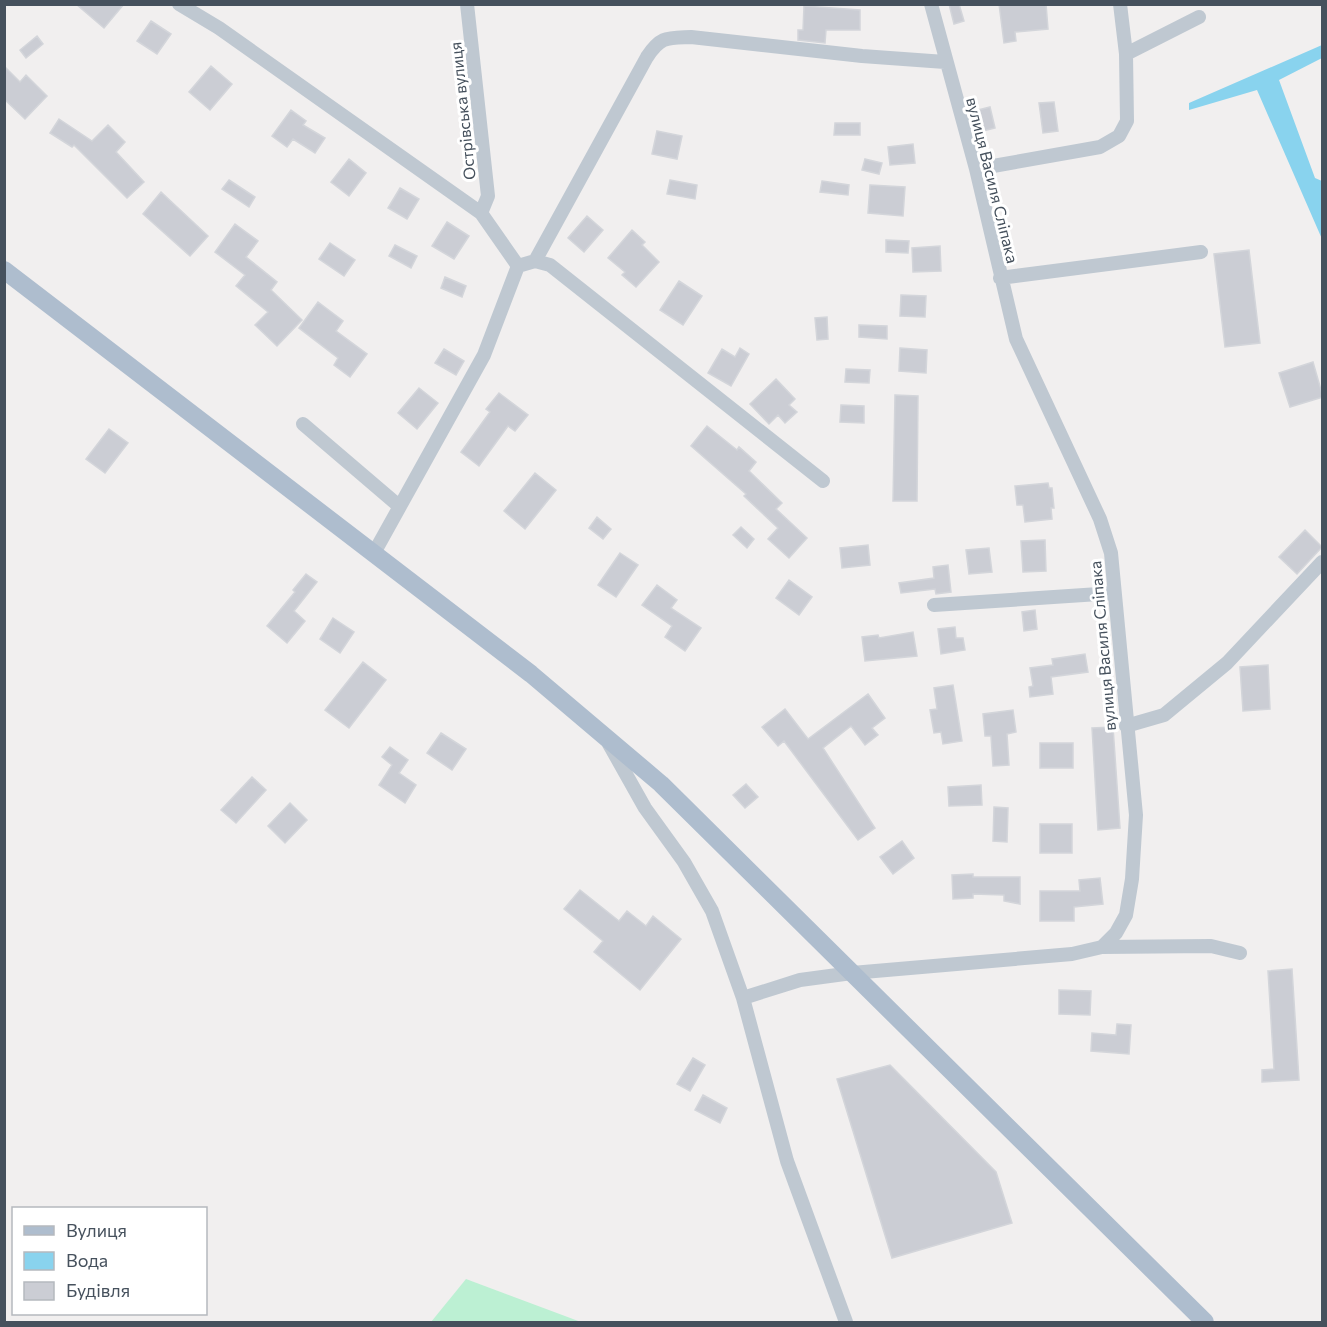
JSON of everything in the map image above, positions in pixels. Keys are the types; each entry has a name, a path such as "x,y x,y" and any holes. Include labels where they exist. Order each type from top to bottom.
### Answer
{"main road":[{"path":"4,270 531,674 662,784 1205,1323"}],"street":[{"path":"179,4 219,28 481,213 518,266"},
{"name":"Острівська вулиця","path":"467,4 488,196 481,213"},
{"name":"вулиця Василя Сліпака","path":"930,4 976,169 1016,339 1100,519 1111,553 1136,815 1132,879 1126,915 1116,933 1102,946"},
{"path":"976,169 1100,147 1119,136 1127,121 1126,54 1120,4"},
{"path":"1126,54 1199,17"},
{"path":"535,261 647,57 656,43 663,39 691,37 862,56 945,62"},
{"path":"1000,278 1201,252"},
{"path":"518,266 535,261 550,265 823,481"},
{"path":"374,553 484,355 518,266"},
{"path":"303,424 399,506"},
{"path":"1126,726 1164,715 1227,663 1323,562"},
{"path":"934,605 1114,593"},
{"path":"604,734 645,808 684,862 712,911 743,998 787,1161 846,1323"},
{"path":"743,998 800,980 852,973 1072,954 1102,946 1211,946 1240,953"}],"green space":[{"path":"466,1279 581,1322 431,1322"}],"water":[{"path":"1322,45 1322,58 1279,80 1315,178 1322,181 1322,239 1257,90 1189,110 1189,103"}],"building":[{"path":"76,4 124,4 104,28"},
{"path":"949,4 959,4 964,21 954,24"},
{"path":"999,4 1046,4 1048,29 1015,32 1016,41 1004,43"},
{"path":"804,6 860,10 860,30 826,30 825,43 798,40 798,30 803,30"},
{"path":"151,21 171,34 157,54 137,41"},
{"path":"37,36 43,44 26,58 20,50"},
{"path":"4,66 20,82 26,75 47,96 25,119 4,99"},
{"path":"211,66 232,84 210,110 189,92"},
{"path":"1054,102 1058,131 1043,133 1039,103"},
{"path":"990,107 995,128 975,133 970,112"},
{"path":"291,110 306,121 303,125 325,138 315,153 293,139 287,147 272,136"},
{"path":"59,119 92,141 108,125 125,142 116,152 144,182 127,198 74,145 72,147 50,133"},
{"path":"835,123 860,123 860,135 834,135"},
{"path":"657,131 682,136 677,159 652,154"},
{"path":"913,144 915,163 890,165 888,147"},
{"path":"349,159 366,173 349,196 331,182"},
{"path":"865,159 882,163 879,174 862,170"},
{"path":"229,180 255,197 249,207 222,189"},
{"path":"670,180 697,185 695,199 667,194"},
{"path":"822,181 849,185 848,195 820,192"},
{"path":"870,185 905,187 903,216 868,213"},
{"path":"400,188 419,199 407,219 388,208"},
{"path":"161,192 208,236 190,256 143,214"},
{"path":"587,216 603,230 584,252 568,238"},
{"path":"447,222 469,236 454,259 432,246"},
{"path":"235,224 258,241 246,257 277,282 271,290 302,320 277,346 255,325 268,312 236,286 245,275 215,252"},
{"path":"632,230 645,242 642,245 659,262 636,287 622,275 625,272 608,258"},
{"path":"886,240 909,241 908,253 886,252"},
{"path":"330,243 355,260 344,276 319,259"},
{"path":"395,245 417,256 411,268 389,256"},
{"path":"940,246 941,271 913,272 912,248"},
{"path":"1249,250 1260,343 1225,347 1214,254"},
{"path":"445,277 466,286 462,297 441,288"},
{"path":"679,281 702,296 683,325 660,310"},
{"path":"901,295 926,296 925,317 900,316"},
{"path":"318,302 343,321 336,331 367,354 350,377 334,365 338,358 299,328"},
{"path":"827,317 828,339 817,340 815,318"},
{"path":"859,325 887,326 887,339 859,337"},
{"path":"740,348 749,354 731,386 708,373 722,349 735,357"},
{"path":"900,348 927,350 926,373 899,371"},
{"path":"444,349 464,361 456,375 435,363"},
{"path":"1313,362 1323,397 1290,407 1279,373"},
{"path":"846,369 870,370 869,383 845,382"},
{"path":"776,379 795,399 789,405 797,412 785,423 778,415 769,424 750,404"},
{"path":"419,388 438,403 417,429 398,413"},
{"path":"499,393 528,415 515,431 508,426 479,466 461,452 490,412 486,409"},
{"path":"895,395 918,396 917,501 893,501"},
{"path":"841,405 864,406 864,423 840,422"},
{"path":"707,426 737,450 739,447 756,462 749,471 782,503 776,509 807,538 789,558 768,539 778,528 744,496 746,494 691,446"},
{"path":"109,429 128,443 105,473 86,459"},
{"path":"535,473 556,490 525,529 504,511"},
{"path":"1048,483 1049,488 1052,488 1054,508 1051,508 1052,519 1025,522 1023,505 1017,505 1015,486"},
{"path":"597,517 611,529 603,539 589,528"},
{"path":"741,527 754,539 747,548 733,535"},
{"path":"1305,530 1322,547 1297,574 1279,557"},
{"path":"1045,540 1046,571 1023,572 1021,541"},
{"path":"868,545 870,565 842,568 840,548"},
{"path":"989,548 992,572 969,574 966,550"},
{"path":"620,553 638,565 616,597 598,585"},
{"path":"948,565 951,592 936,594 935,589 901,593 899,583 934,578 933,567"},
{"path":"306,574 317,582 294,611 305,621 287,643 267,626 295,592 293,590"},
{"path":"789,580 812,597 799,615 776,598"},
{"path":"657,585 677,600 671,608 701,628 685,651 665,637 672,626 642,605"},
{"path":"1035,610 1037,629 1024,631 1022,612"},
{"path":"333,618 354,632 340,653 320,639"},
{"path":"955,627 956,638 963,638 965,650 941,654 938,629"},
{"path":"913,632 917,656 865,661 862,637 878,635 879,638"},
{"path":"1085,654 1088,672 1051,677 1053,694 1030,697 1029,687 1033,686 1030,668 1053,665 1052,659"},
{"path":"363,662 386,680 349,728 325,710"},
{"path":"1268,665 1270,709 1243,711 1240,667"},
{"path":"953,685 962,741 943,744 941,732 934,733 930,710 937,709 934,688"},
{"path":"868,694 885,718 872,728 878,735 865,745 851,726 823,748 875,828 858,840 784,741 778,746 762,727 785,709 808,739"},
{"path":"1013,710 1016,732 1007,734 1009,765 993,766 991,736 985,736 983,714"},
{"path":"1113,727 1120,828 1098,830 1092,728"},
{"path":"441,733 466,749 452,770 427,753"},
{"path":"1040,743 1073,743 1073,768 1040,768"},
{"path":"390,747 408,760 399,773 416,785 405,803 379,785 392,765 382,757"},
{"path":"252,777 266,790 236,823 221,810"},
{"path":"746,784 758,797 745,808 733,795"},
{"path":"981,785 982,805 949,806 948,787"},
{"path":"290,803 307,820 285,843 268,826"},
{"path":"994,807 1008,808 1007,842 993,841"},
{"path":"1040,824 1072,824 1072,853 1040,853"},
{"path":"902,841 914,858 893,874 880,857"},
{"path":"973,874 973,877 1020,877 1020,904 1004,901 1004,895 973,894 973,898 953,899 952,875"},
{"path":"1100,878 1103,904 1074,907 1074,921 1040,921 1040,891 1080,891 1079,880"},
{"path":"580,890 619,921 627,911 646,926 653,916 681,939 640,990 594,952 603,941 564,909"},
{"path":"1292,969 1299,1080 1262,1082 1262,1070 1274,1069 1268,971"},
{"path":"1059,990 1091,991 1090,1015 1059,1014"},
{"path":"1117,1024 1131,1025 1129,1054 1091,1051 1092,1033 1116,1035"},
{"path":"693,1058 705,1065 690,1091 677,1084"},
{"path":"890,1065 996,1172 1012,1223 892,1258 837,1079"},
{"path":"703,1095 727,1108 720,1123 695,1110"}]}
